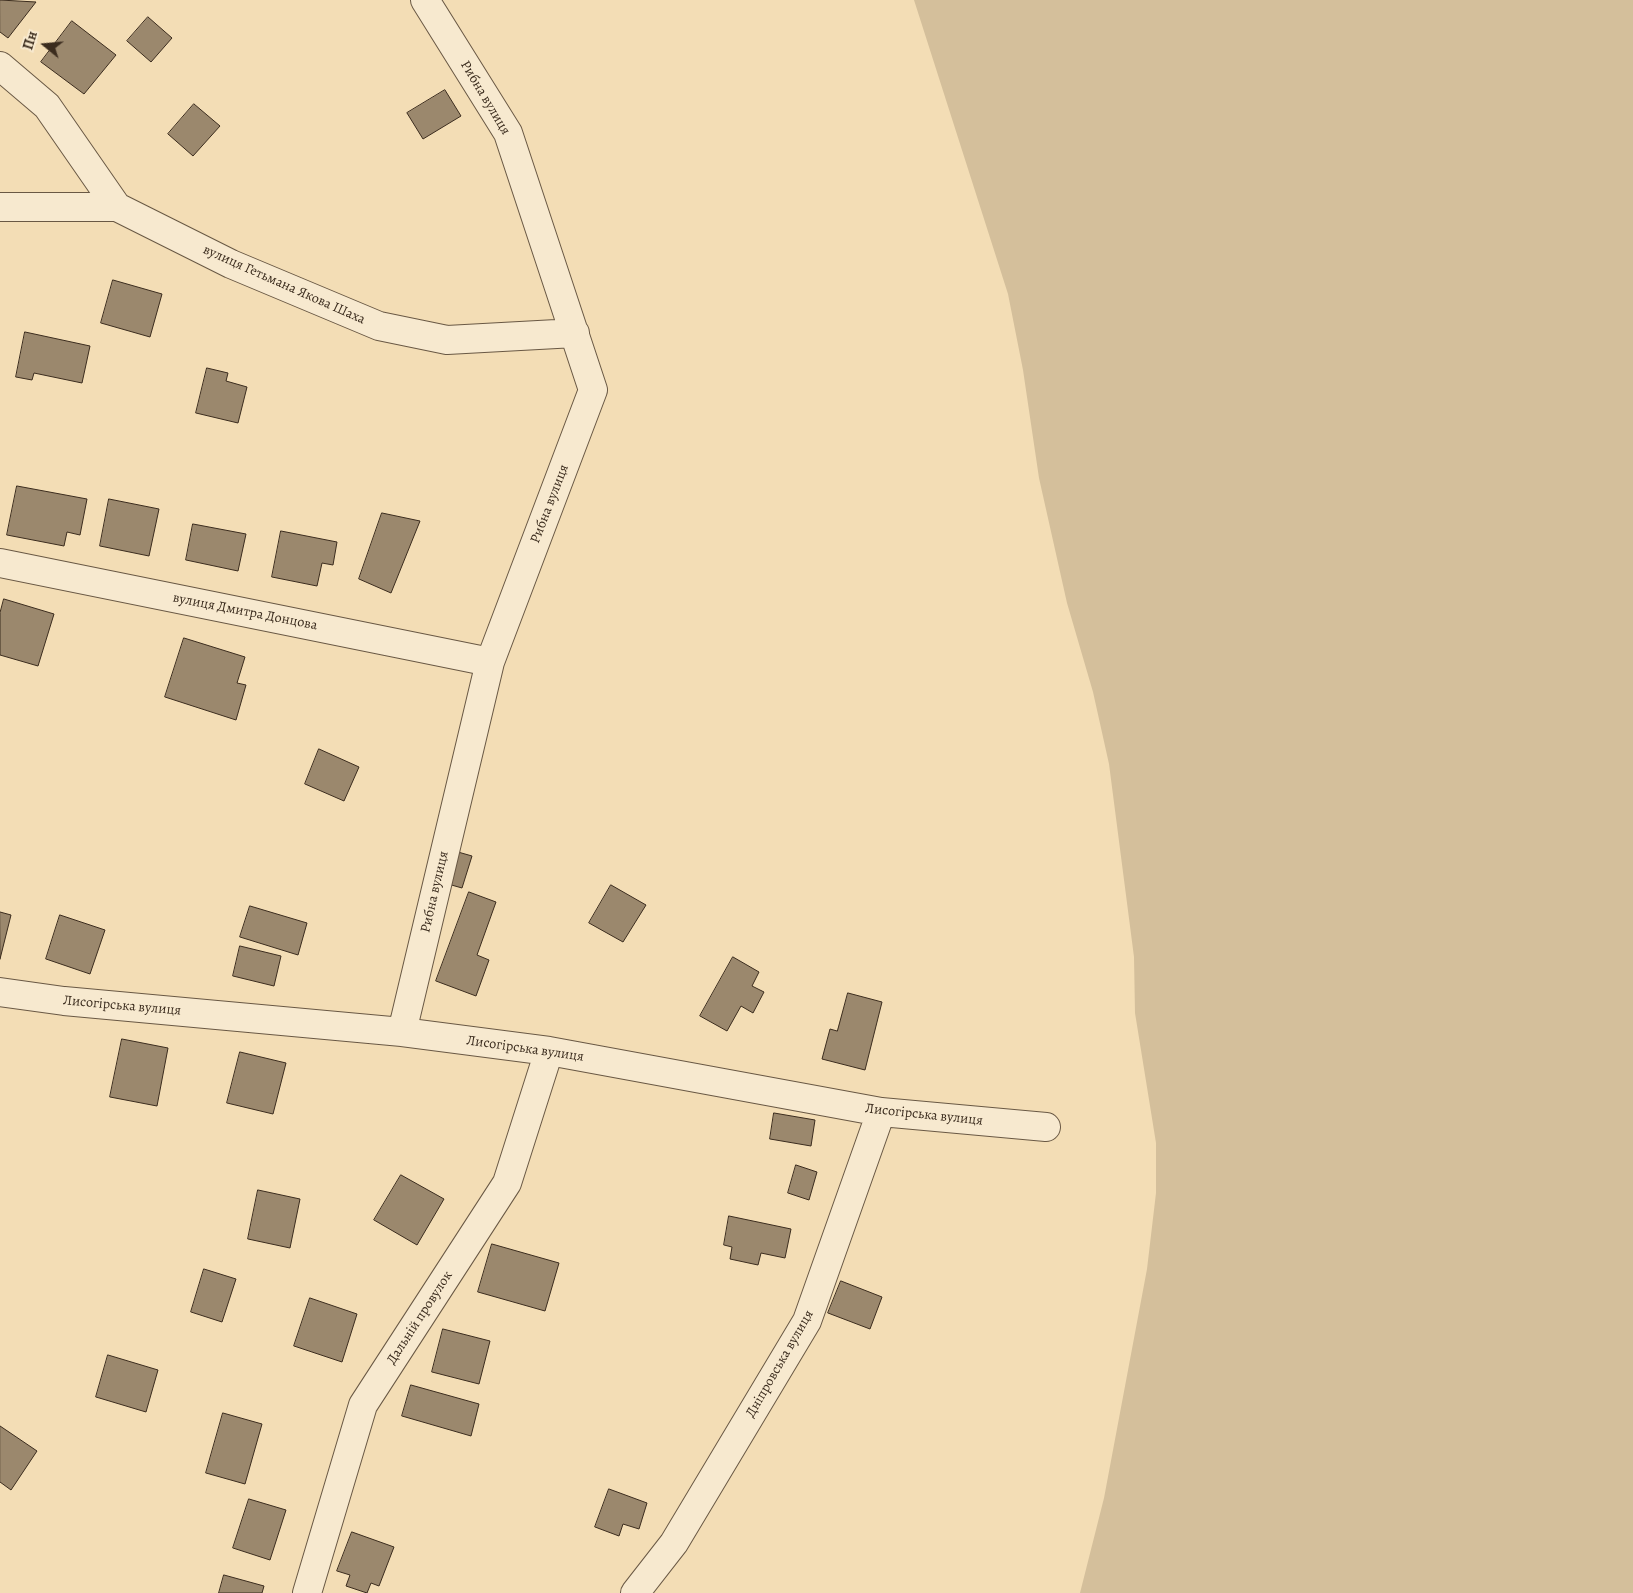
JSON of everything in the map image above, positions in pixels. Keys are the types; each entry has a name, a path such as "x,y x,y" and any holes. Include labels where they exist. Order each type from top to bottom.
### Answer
{"street":[{"name":"Рибна вулиця","path":"402,1032 490,662 593,390 508,132 425,0"},
{"path":"0,66 47,106 117,207"},
{"name":"вулиця Гетьмана Якова Шаха","path":"0,207 117,207 231,264 379,326 448,340 575,334"},
{"name":"вулиця Дмитра Донцова","path":"0,563 490,662"},
{"name":"Лисогірська вулиця","path":"0,992 64,1001 402,1032 549,1051 881,1112 1046,1127"},
{"name":"Дальній провулок","path":"307,1593 363,1405 506,1184 549,1051"},
{"name":"Дніпровська вулиця","path":"635,1593 674,1543 807,1321 881,1112"}],"shaded area":[{"path":"914,0 1633,0 1633,1593 1080,1593 1104,1498 1147,1269 1156,1193 1156,1143 1135,1013 1134,957 1109,764 1093,692 1067,603 1039,478 1023,370 1008,294"}],"building":[{"path":"0,0 36,2 8,38 0,32"},
{"path":"148,17 172,38 151,62 127,41"},
{"path":"72,21 116,55 84,94 41,62"},
{"path":"445,90 461,116 423,139 407,113"},
{"path":"194,104 220,126 193,156 168,134"},
{"path":"113,280 162,294 150,337 101,323"},
{"path":"25,332 90,346 82,383 34,373 32,380 16,377"},
{"path":"207,368 228,373 226,381 247,387 238,423 196,413"},
{"path":"17,486 87,499 80,535 67,532 64,546 7,535"},
{"path":"109,499 159,509 149,556 100,546"},
{"path":"382,513 420,521 391,593 359,579"},
{"path":"193,524 246,534 238,571 186,560"},
{"path":"281,531 337,542 333,565 322,563 317,586 272,577"},
{"path":"4,599 54,614 38,666 0,655 0,613"},
{"path":"184,638 245,657 237,683 246,685 236,720 165,697"},
{"path":"319,749 359,767 344,801 305,784"},
{"path":"451,850 472,856 462,888 441,882"},
{"path":"611,885 646,905 623,942 589,923"},
{"path":"469,892 496,902 477,955 489,960 476,996 436,981"},
{"path":"250,906 307,923 298,955 240,937"},
{"path":"0,912 11,915 0,959"},
{"path":"60,915 105,930 90,974 46,959"},
{"path":"240,946 281,956 274,986 233,976"},
{"path":"733,957 759,972 752,986 764,992 753,1013 741,1006 727,1031 700,1016"},
{"path":"848,993 882,1002 865,1070 822,1059 830,1029 837,1031"},
{"path":"122,1039 168,1048 157,1106 110,1097"},
{"path":"240,1052 286,1063 273,1114 227,1103"},
{"path":"774,1113 815,1120 811,1146 770,1139"},
{"path":"796,1165 817,1172 809,1200 788,1193"},
{"path":"401,1175 444,1199 417,1245 374,1220"},
{"path":"258,1190 300,1199 290,1248 248,1239"},
{"path":"729,1216 791,1229 785,1258 761,1253 758,1265 730,1259 732,1247 724,1245"},
{"path":"492,1244 559,1263 545,1311 478,1292"},
{"path":"204,1269 236,1279 222,1322 191,1312"},
{"path":"841,1281 882,1297 870,1329 828,1313"},
{"path":"310,1298 357,1314 342,1362 294,1346"},
{"path":"443,1329 490,1341 479,1384 432,1372"},
{"path":"108,1355 158,1370 146,1412 96,1397"},
{"path":"411,1385 479,1404 471,1436 402,1416"},
{"path":"223,1413 262,1424 245,1484 206,1473"},
{"path":"0,1426 37,1451 11,1490 0,1482"},
{"path":"609,1489 647,1503 639,1529 623,1524 619,1536 595,1527"},
{"path":"249,1499 286,1510 270,1560 233,1548"},
{"path":"352,1532 394,1547 379,1586 371,1583 367,1593 346,1586 350,1575 337,1571"},
{"path":"224,1575 264,1586 262,1593 219,1593"}]}
